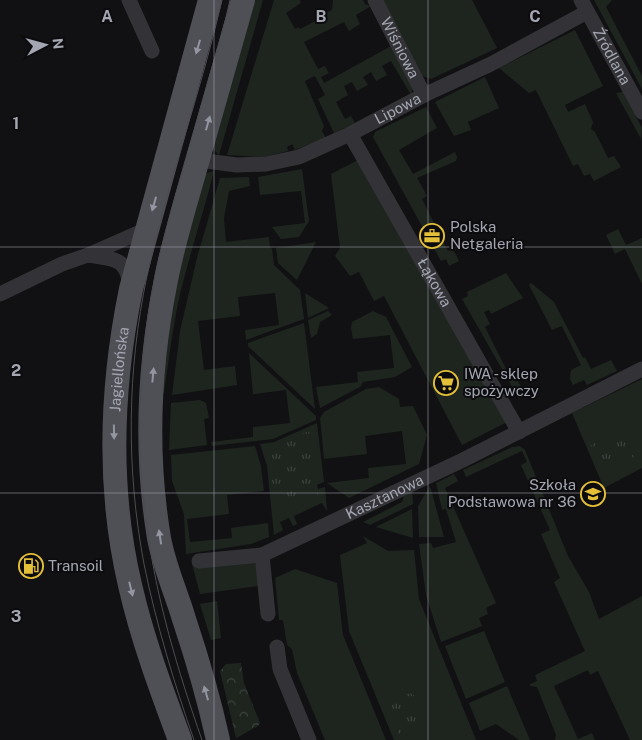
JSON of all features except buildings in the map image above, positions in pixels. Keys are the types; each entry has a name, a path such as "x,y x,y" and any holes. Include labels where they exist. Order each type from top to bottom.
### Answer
{"main road":[{"name":"Jagiellońska","path":"180,740 143,636 130,584 116,498 115,390 122,331 131,289 210,0"},
{"path":"218,740 188,631 167,572 159,538 152,450 152,392 161,307 176,236 243,0"}],"street":[{"path":"129,0 152,51"},
{"name":"Wiśniowa","path":"375,0 424,95"},
{"name":"Lipowa","path":"198,160 237,164 266,164 299,157 350,134 424,95 491,64 584,6"},
{"name":"Źródlana","path":"584,6 642,112"},
{"name":"Łąkowa","path":"350,134 519,432"},
{"path":"0,294 62,264 88,255 147,229"},
{"path":"88,255 121,262 129,277 131,289"},
{"name":"Kasztanowa","path":"199,560 262,555 455,464 642,369"},
{"path":"262,555 268,614"},
{"path":"277,647 280,669 309,740"}],"green space":[{"path":"251,0 263,0 219,155 212,148"},
{"path":"274,0 300,0 301,3 286,13 295,29 299,27 300,29 332,10 333,0 363,0 365,4 371,6 356,15 360,24 349,31 344,22 304,42 318,69 325,66 329,73 321,77 324,83 393,45 414,83 411,95 391,61 382,66 387,75 376,81 371,72 363,77 368,85 357,91 352,82 344,86 348,95 336,102 345,119 351,116 355,123 334,133 318,99 325,95 315,76 305,81 324,126 322,131 326,138 295,150 292,144 287,147 288,151 264,157 227,155"},
{"path":"382,0 472,0 497,48 431,79 422,76"},
{"path":"594,0 612,0 606,7 642,76 642,89"},
{"path":"575,30 603,86 565,105 568,112 585,104 593,122 591,129 595,132 608,158 614,156 621,167 594,181 590,174 584,176 578,164 573,166 536,90 529,93 499,68"},
{"path":"485,77 499,108 468,122 471,130 454,136 435,102"},
{"path":"623,92 642,128 641,139 616,93"},
{"path":"426,107 437,128 399,150 413,174 455,152 456,161 417,178 427,196 422,199 448,251 453,249 459,261 449,266 446,259 441,261 373,137 375,132"},
{"path":"360,159 509,421 462,445 384,296 374,301 359,272 350,276 335,256 340,248 331,174"},
{"path":"302,169 309,221 299,237 281,239 272,227 305,223 301,191 260,195 258,177"},
{"path":"214,171 181,290 173,329 164,393 161,392 167,318 202,178 207,173"},
{"path":"249,177 250,186 229,191 224,218 226,242 269,237 274,265 300,290 304,319 246,340 245,330 279,325 275,293 238,297 240,316 198,321 204,370 235,366 237,385 172,395 180,331 197,258 220,178"},
{"path":"618,229 626,245 642,238 642,284 625,249 615,254 606,235"},
{"path":"316,242 297,280 278,263 276,248"},
{"path":"506,273 523,298 491,314 489,310 484,312 490,324 485,327 511,379 516,377 522,389 527,387 530,393 519,399 462,299 468,296 467,292"},
{"path":"531,283 554,302 583,358 585,357 591,369 611,360 617,371 587,385 584,380 573,385 570,379 571,370 581,365 562,326 552,330 529,285"},
{"path":"305,293 329,308 308,318"},
{"path":"328,311 332,315 320,322 317,334 311,338 308,320"},
{"path":"373,311 386,317 412,367 395,377 363,382 360,387 320,408 316,387 358,382 357,372 394,368 390,335 353,339 352,322"},
{"path":"304,323 315,409 248,346 248,343"},
{"path":"249,353 316,416 316,420 273,439 212,446 211,442 253,437 253,427 290,423 286,390 253,394"},
{"path":"642,379 642,468 604,488 572,413"},
{"path":"379,387 399,399 400,407 413,406 427,435 419,464 349,498 327,483 369,478 368,468 406,464 402,431 365,436 367,454 324,459 320,418 324,412 366,389"},
{"path":"200,400 206,403 209,418 204,419 207,445 169,450 171,403"},
{"path":"317,423 324,482 317,485 318,489 325,487 327,511 322,503 294,516 297,524 293,526 289,518 280,522 283,530 274,535 267,466 260,444 274,442"},
{"path":"619,429 634,457 605,473 590,446"},
{"path":"309,431 318,495 274,503 267,447 274,446"},
{"path":"255,446 261,466 264,491 227,495 229,514 187,519 190,542 232,538 231,528 268,523 269,537 251,544 186,554 184,514 172,481 171,455"},
{"path":"520,446 525,450 568,556 589,592 599,619 642,596 642,740 630,740 598,671 590,675 588,670 554,686 578,739 592,733 595,740 555,740 556,735 537,687 530,686 530,684 537,681 535,675 585,651 554,582 560,578 541,534 550,530 521,465 527,462 522,451 466,477 463,470 512,447"},
{"path":"454,474 458,481 445,488 496,603 486,608 488,614 479,618 482,626 441,642 426,595 419,544 431,543 433,548 456,542 446,509 442,510 436,483"},
{"path":"430,486 444,537 419,537 418,506"},
{"path":"412,487 413,504 370,525 363,522 402,502 405,492"},
{"path":"412,509 413,538 376,527"},
{"path":"363,536 388,551 414,550 419,599 476,740 394,740 349,631 340,555 367,543"},
{"path":"253,559 257,569 258,586 200,594 192,564"},
{"path":"295,569 337,583 343,635 386,740 325,740 297,673 292,649 287,645 283,620 279,620 275,578"},
{"path":"217,601 221,638 211,640 200,604"},
{"path":"484,631 505,682 466,699 445,646"},
{"path":"241,663 244,683 260,723 236,738 220,671 226,664"},
{"path":"507,686 530,740 519,740 496,724 480,731 469,703"},
{"path":"410,693 417,697 424,722 417,732 399,734 390,712 394,699"}],"tram line":[{"path":"194,740 166,653 144,564 134,492 131,420 136,347 140,311 147,276 222,0"},
{"path":"202,740 169,634 151,553 143,492 140,425 141,391 147,324 159,257 230,0"}],"place":[{"name":"Polska Netgaleria","path":"432,236"},
{"name":"IWA - sklep spożywczy","path":"446,383"},
{"name":"Szkoła Podstawowa nr 36","path":"593,494"},
{"name":"Transoil","path":"31,566"}]}
